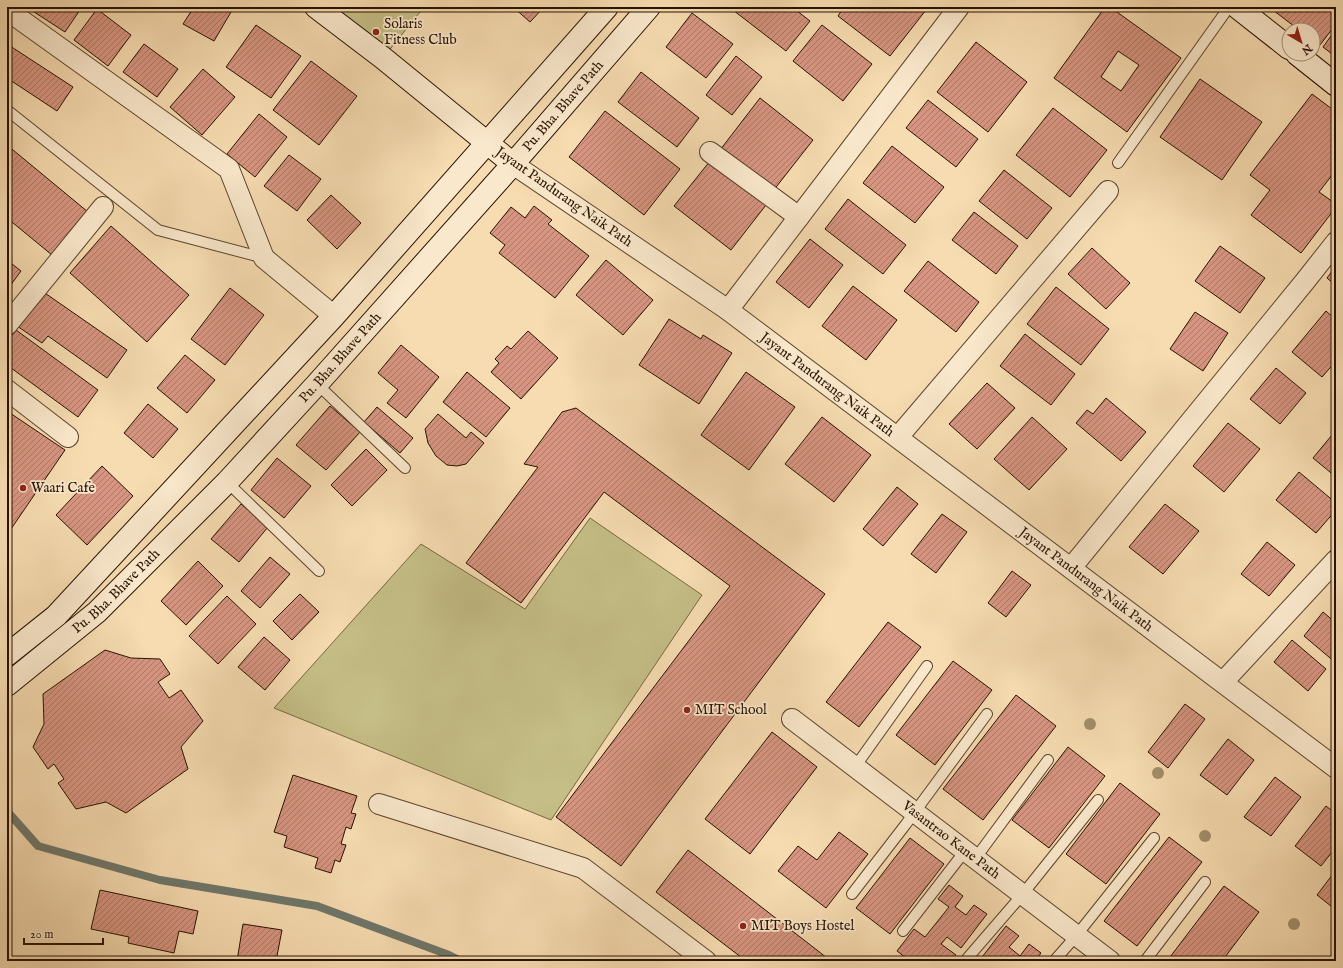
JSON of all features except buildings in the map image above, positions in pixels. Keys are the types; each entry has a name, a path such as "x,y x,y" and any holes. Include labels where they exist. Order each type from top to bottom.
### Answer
{"street":[{"name":"Jayant Pandurang Naik Path","path":"316,7 383,58 513,164 728,310 1336,768"},
{"name":"Pu. Bha. Bhave Path","path":"7,654 56,616 334,316 606,7"},
{"name":"Pu. Bha. Bhave Path","path":"7,685 97,612 227,482 317,384 513,164 649,7"},
{"path":"728,310 959,7"},
{"path":"1237,7 1281,42"},
{"path":"7,10 230,170 264,258 334,316"},
{"path":"1307,62 1336,85"},
{"path":"710,152 799,217"},
{"path":"898,437 1108,191"},
{"path":"7,325 103,207"},
{"path":"1071,568 1336,242"},
{"path":"7,390 68,437"},
{"path":"1223,682 1336,560"},
{"name":"Vasantrao Kane Path","path":"792,719 1110,961"},
{"path":"378,804 583,868 706,961"}],"lane":[{"path":"1118,163 1229,7"},
{"path":"7,110 158,230 264,258"},
{"path":"317,384 406,468"},
{"path":"227,482 319,571"},
{"path":"855,768 927,666"},
{"path":"852,894 987,714"},
{"path":"903,931 970,855 1048,760"},
{"path":"965,961 1022,895 1098,800"},
{"path":"1054,961 1076,936 1154,838"},
{"path":"1145,961 1205,882"}],"path":[{"path":"407,7 412,10 414,7"}],"shaded area":[{"name":"Solaris Fitness Club","path":"316,7 424,7 383,58"},
{"path":"590,518 702,595 551,820 274,708 421,544 525,609"}],"waterway":[{"path":"7,811 38,846 160,880 317,906 449,955 461,961"}],"place":[{"name":"Solaris Fitness Club","path":"376,32"},
{"name":"Waari Cafe","path":"23,488"},
{"name":"MIT School","path":"687,710"},
{"name":"MIT Boys Hostel","path":"743,926"}]}
